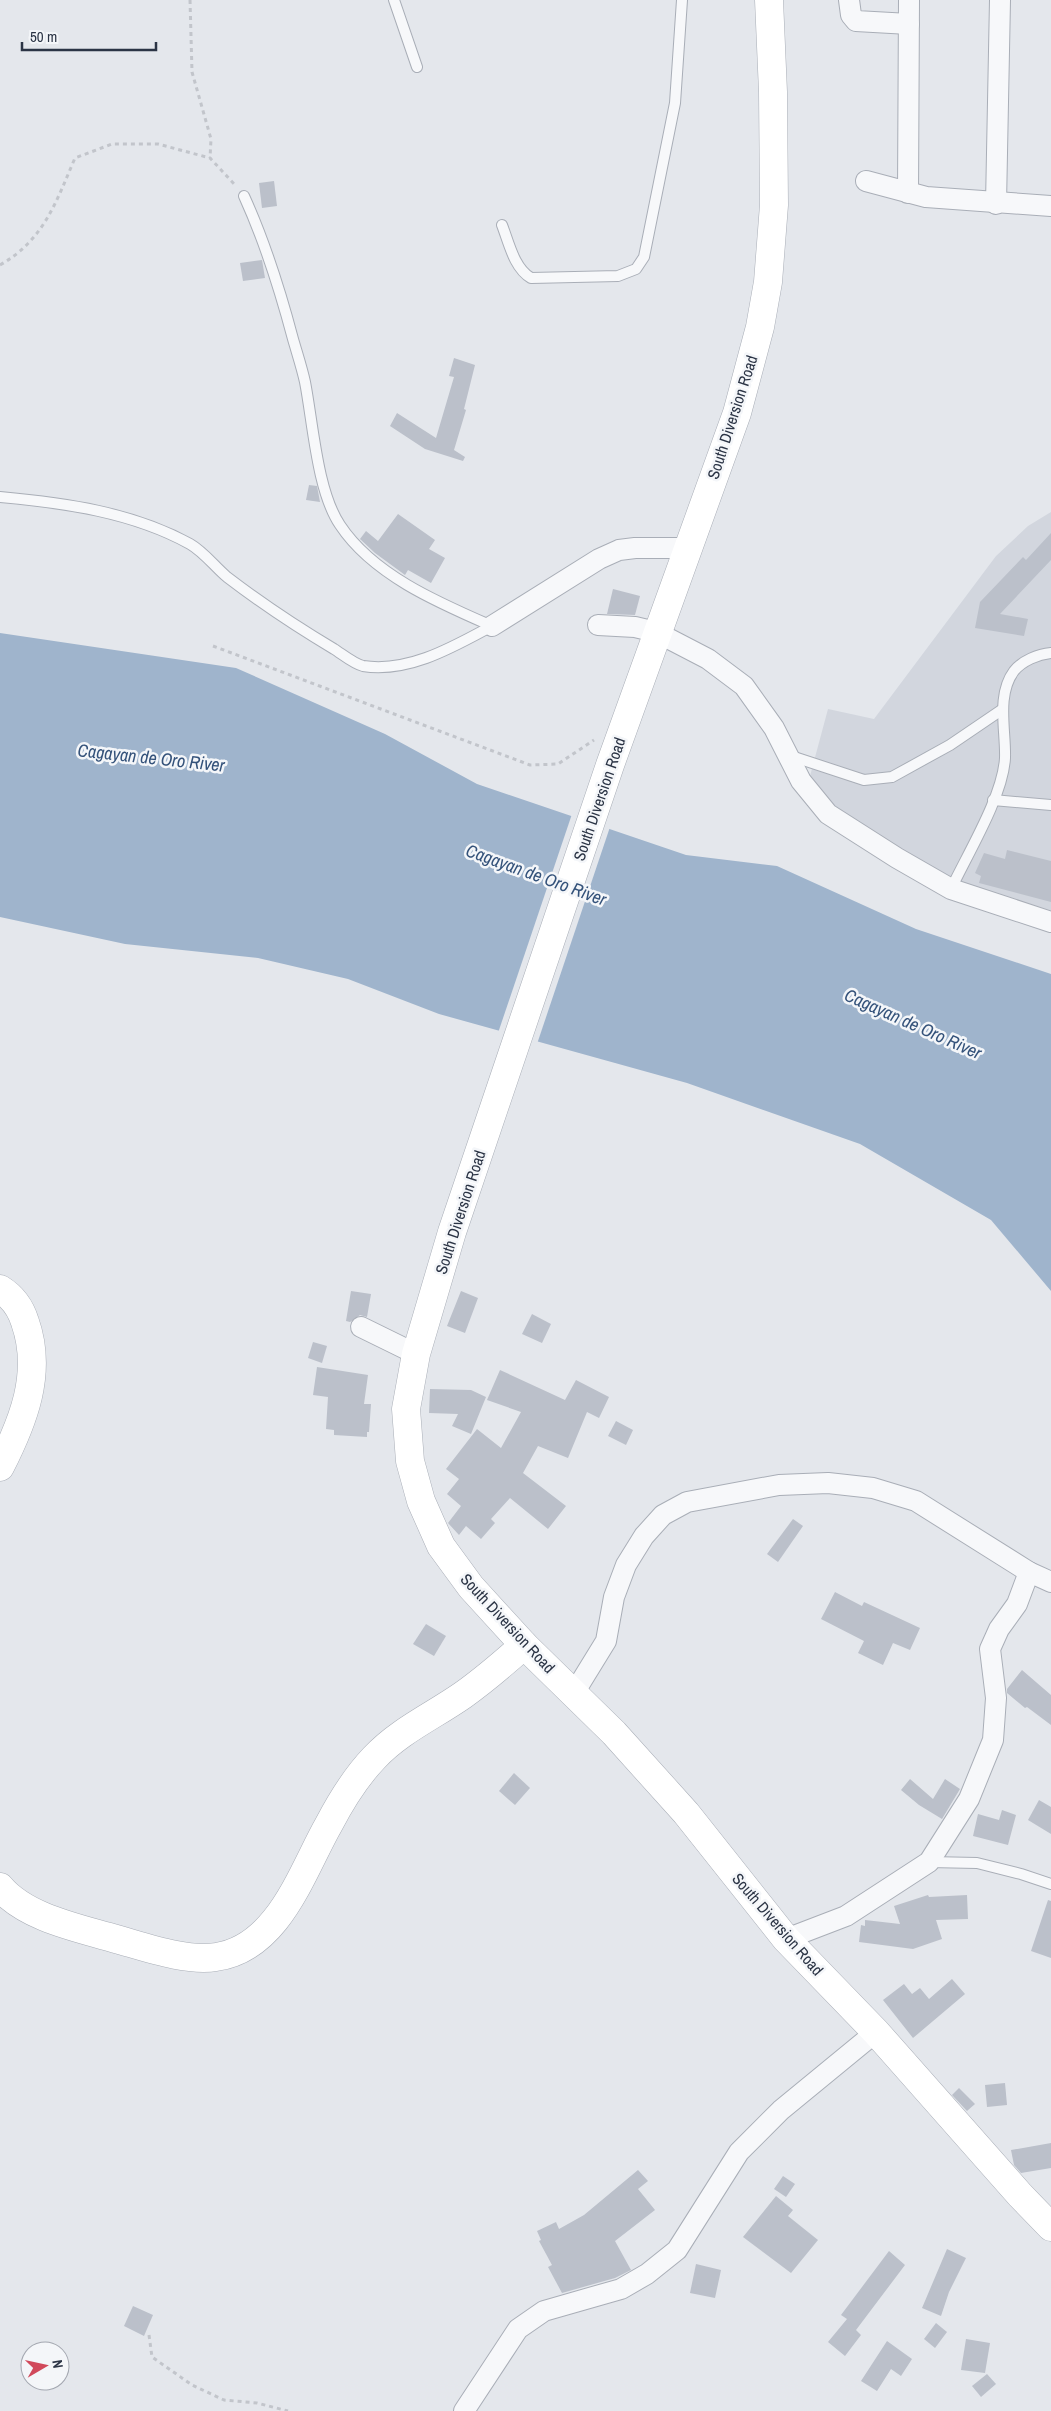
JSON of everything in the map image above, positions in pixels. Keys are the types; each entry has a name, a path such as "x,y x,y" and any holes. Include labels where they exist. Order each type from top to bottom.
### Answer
{"main road":[{"name":"South Diversion Road","path":"769,0 774,92 774,205 768,282 760,327 736,413 656,632 452,1232 416,1354 406,1408 410,1461 421,1501 441,1546 471,1587 524,1644 614,1733 686,1813 786,1939 876,2032 1020,2195 1051,2227"},
{"path":"0,1289 21,1310 30,1335 33,1374 27,1403 16,1436 0,1467"},
{"path":"0,1887 20,1903 50,1919 136,1945 194,1958 216,1958 235,1953 269,1927 287,1903 330,1822 354,1783 374,1758 404,1732 462,1695 524,1644"}],"street":[{"path":"850,0 851,15 856,21 909,24"},
{"path":"908,0 908,193"},
{"path":"996,204 1000,0"},
{"path":"866,181 908,193 996,204 1051,206"},
{"path":"492,626 598,559 619,550 636,548 688,548"},
{"path":"598,625 656,632 708,659 744,686 774,728 801,781 828,814 897,858 951,889 1051,922"},
{"path":"361,1327 416,1354"},
{"path":"574,1693 606,1641 614,1597 626,1565 644,1536 663,1515 687,1502 779,1485 828,1483 873,1488 916,1501 1028,1572 1051,1582"},
{"path":"786,1939 846,1916 929,1862 969,1799 993,1740 996,1698 990,1649 999,1629 1017,1604 1028,1572"},
{"path":"464,2411 518,2329 544,2311 621,2289 647,2274 677,2250 739,2152 781,2110 876,2032"}],"lane":[{"path":"394,0 417,67"},
{"path":"502,225 518,266 524,274 531,278 618,276 636,269 644,257 675,103 682,0"},
{"path":"244,196 262,235 286,312 305,380 321,474 339,524 355,543 397,579 456,611 492,626"},
{"path":"0,497 50,502 100,511 142,522 192,545 226,576 270,608 361,666 386,667 426,658 445,651 492,626"},
{"path":"951,889 993,800 1004,760 1003,709 1006,687 1014,671 1029,659 1051,654"},
{"path":"787,755 864,780 892,777 950,745 1003,709"},
{"path":"993,800 1051,805"},
{"path":"929,1862 977,1863 1051,1884"}],"path":[{"path":"190,0 192,72 211,139 210,158"},
{"path":"0,265 18,255 48,221 75,158 112,144 158,144 210,158 244,196"},
{"path":"213,646 530,765 558,764 583,746"},
{"path":"149,2335 152,2357 192,2384 224,2400 256,2403 288,2411"}],"shaded area":[{"path":"1051,512 1051,913 939,875 806,791 828,709 874,719 996,556 1028,526"}],"water":[{"name":"Cagayan de Oro River","path":"0,633 236,668 385,734 477,784 686,855 777,866 916,929 1051,974 1051,1291 991,1220 860,1144 687,1083 439,1014 348,979 258,958 125,944 0,917"}],"pier":[{"path":"572,814 610,827 537,1044 498,1033"}],"building":[{"path":"274,181 277,206 262,208 259,183"},
{"path":"262,260 265,278 243,281 240,263"},
{"path":"454,358 475,365 464,409 466,410 454,450 465,457 463,461 425,449 390,426 397,413 436,438 454,377 449,376"},
{"path":"309,485 317,486 320,502 306,500"},
{"path":"398,514 435,540 429,549 445,558 431,583 408,570 405,575 375,553 360,539 366,531 378,541"},
{"path":"1051,533 1051,560 1000,614 1028,619 1024,636 975,628 980,602 1023,557 1026,560"},
{"path":"613,589 640,596 635,615 607,614"},
{"path":"1007,850 1051,861 1051,902 979,883 981,876 975,873 984,853 1005,859"},
{"path":"351,1291 371,1294 367,1317 360,1315 350,1322 346,1321"},
{"path":"461,1291 478,1298 465,1333 447,1326"},
{"path":"532,1314 551,1324 542,1343 522,1334"},
{"path":"313,1342 327,1346 322,1363 308,1358"},
{"path":"317,1367 368,1375 364,1404 371,1404 367,1437 334,1435 334,1430 326,1429 328,1397 313,1395"},
{"path":"500,1370 565,1400 576,1380 609,1397 599,1418 587,1412 568,1458 538,1446 523,1473 566,1506 548,1529 510,1498 491,1519 495,1523 481,1539 466,1526 459,1535 448,1523 461,1506 447,1494 459,1479 446,1469 477,1429 501,1448 521,1412 487,1400"},
{"path":"430,1389 471,1390 486,1397 471,1434 452,1426 458,1414 429,1413"},
{"path":"616,1421 633,1430 626,1445 608,1436"},
{"path":"793,1519 803,1526 778,1562 767,1554"},
{"path":"835,1592 862,1606 864,1602 920,1628 910,1650 893,1643 883,1665 858,1653 864,1641 821,1619"},
{"path":"426,1624 446,1636 434,1656 413,1644"},
{"path":"1022,1670 1051,1695 1051,1725 1027,1707 1025,1708 1007,1693 1007,1689"},
{"path":"514,1773 530,1788 515,1805 499,1791"},
{"path":"910,1779 933,1799 945,1779 960,1789 942,1819 919,1805 901,1790"},
{"path":"1039,1800 1051,1807 1051,1834 1028,1820"},
{"path":"1002,1810 1016,1815 1008,1845 973,1836 978,1814 999,1820"},
{"path":"928,1895 929,1897 967,1895 968,1919 936,1920 942,1939 913,1949 859,1942 861,1925 865,1926 865,1920 900,1924 894,1906"},
{"path":"1048,1900 1051,1901 1051,1958 1031,1951"},
{"path":"952,1979 965,1994 913,2038 883,2000 904,1984 912,1994 920,1988 929,1999"},
{"path":"1005,2083 1007,2105 987,2107 985,2085"},
{"path":"959,2088 975,2104 967,2111 952,2095"},
{"path":"1051,2143 1051,2168 1021,2173 1014,2165 1011,2150"},
{"path":"638,2170 648,2181 638,2189 655,2210 615,2241 631,2270 615,2278 562,2293 548,2267 552,2265 539,2241 541,2240 537,2231 556,2222 559,2229 584,2215"},
{"path":"783,2176 795,2184 786,2197 774,2189"},
{"path":"776,2196 793,2210 788,2216 818,2240 791,2273 743,2237"},
{"path":"947,2249 966,2258 949,2292 941,2316 922,2308"},
{"path":"889,2251 905,2265 856,2330 861,2335 845,2356 828,2342 847,2319 841,2315"},
{"path":"696,2264 721,2270 715,2298 690,2293"},
{"path":"133,2306 153,2315 144,2336 124,2326"},
{"path":"936,2323 947,2332 935,2348 924,2339"},
{"path":"966,2339 990,2343 985,2373 961,2370"},
{"path":"887,2341 912,2359 901,2376 891,2369 877,2391 861,2381"},
{"path":"987,2374 996,2384 981,2397 972,2386"}]}
